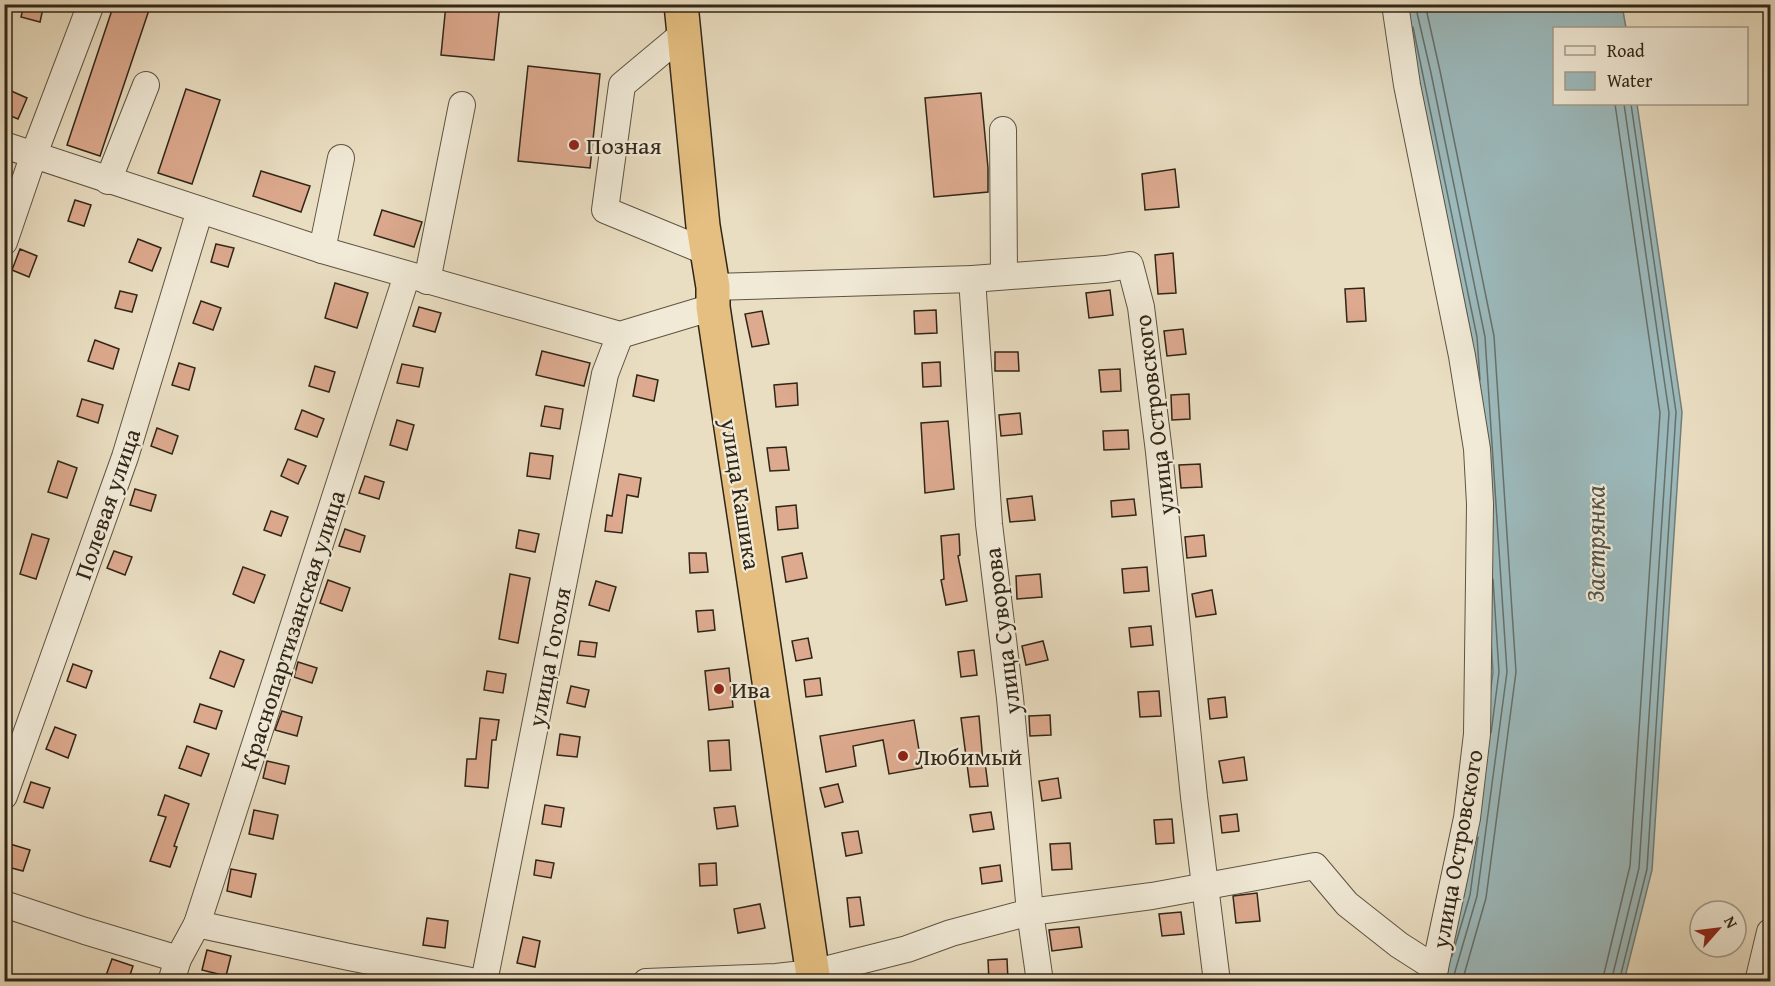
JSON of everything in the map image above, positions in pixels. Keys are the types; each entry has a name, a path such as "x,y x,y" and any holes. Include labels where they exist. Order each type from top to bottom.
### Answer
{"highway":[{"name":"улица Кашика","path":"682,19 713,297 813,977"}],"street":[{"path":"4,242 34,154 91,4"},
{"name":"улица Островского","path":"1395,4 1407,86 1462,356 1477,449 1480,504 1477,734 1467,818 1434,975"},
{"path":"682,19 622,85 605,210 707,252"},
{"path":"108,181 146,85"},
{"name":"Краснопартизанская улица","path":"175,970 197,924 417,278 462,105"},
{"path":"1004,130 1004,276"},
{"path":"4,145 322,250 620,334"},
{"path":"322,250 341,158"},
{"name":"Полевая улица","path":"4,796 125,457 200,210"},
{"name":"улица Островского","path":"620,334 713,297 1106,269 1130,265 1141,307 1159,452 1204,887 1216,981"},
{"name":"улица Суворова","path":"972,279 989,524 1010,698 1030,912 1040,981"},
{"name":"улица Гоголя","path":"484,981 605,374 620,334"},
{"path":"646,981 813,977 907,949 951,933 1030,912 1204,887 1315,866 1347,904 1434,975"},
{"path":"4,904 85,931 175,970"},
{"path":"197,924 349,957 476,981"},
{"path":"1758,981 1770,932"}],"water":[{"name":"Застрянка","path":"1401,5 1622,5 1626,27 1553,27 1553,105 1637,105 1682,412 1652,870 1624,981 1438,981 1464,894 1493,672 1472,339 1418,76"}],"building":[{"path":"24,4 44,4 40,22 21,17"},
{"path":"114,4 151,4 100,156 67,145"},
{"path":"446,4 500,4 494,60 441,55"},
{"path":"528,66 600,74 590,168 518,161"},
{"path":"186,89 220,100 192,184 158,173"},
{"path":"9,90 27,98 18,119 4,113 4,100"},
{"path":"981,93 988,192 934,197 925,98"},
{"path":"1175,169 1179,207 1145,210 1142,174"},
{"path":"261,171 310,186 301,212 253,196"},
{"path":"75,200 91,205 84,226 68,221"},
{"path":"382,210 422,222 414,247 374,235"},
{"path":"138,239 161,248 152,271 129,262"},
{"path":"216,244 234,248 228,267 211,262"},
{"path":"20,249 37,256 29,277 12,270"},
{"path":"1173,253 1176,293 1158,294 1155,255"},
{"path":"335,283 368,293 357,328 325,318"},
{"path":"1364,288 1366,321 1347,322 1345,289"},
{"path":"1110,290 1113,315 1089,318 1086,293"},
{"path":"120,291 137,295 132,312 115,308"},
{"path":"201,301 221,308 213,330 193,323"},
{"path":"419,307 441,313 435,332 413,326"},
{"path":"936,310 937,333 915,334 914,311"},
{"path":"762,311 769,344 752,347 745,314"},
{"path":"1183,329 1186,354 1167,356 1164,331"},
{"path":"95,340 119,349 113,369 88,361"},
{"path":"542,351 590,363 584,386 536,375"},
{"path":"995,352 1018,352 1019,371 995,371"},
{"path":"940,362 941,386 923,387 922,363"},
{"path":"179,363 195,368 189,390 172,385"},
{"path":"402,364 423,368 419,387 397,383"},
{"path":"315,366 335,372 329,392 309,386"},
{"path":"1120,369 1121,391 1101,392 1099,370"},
{"path":"637,375 658,380 654,401 633,396"},
{"path":"797,383 798,405 776,407 774,385"},
{"path":"1189,394 1190,419 1172,420 1171,395"},
{"path":"82,399 103,405 98,423 77,416"},
{"path":"545,406 563,409 560,429 541,426"},
{"path":"302,410 324,419 317,437 295,429"},
{"path":"1020,413 1022,434 1001,436 999,415"},
{"path":"397,420 414,425 407,450 390,445"},
{"path":"948,421 954,489 925,493 921,423"},
{"path":"157,428 178,436 172,454 151,446"},
{"path":"1128,430 1129,449 1104,450 1103,431"},
{"path":"786,447 789,470 770,471 767,448"},
{"path":"530,453 553,456 550,479 527,476"},
{"path":"288,459 306,466 298,484 281,476"},
{"path":"58,461 77,468 67,498 48,492"},
{"path":"1200,464 1202,487 1181,488 1179,465"},
{"path":"619,474 641,478 638,497 627,495 622,533 605,531 607,515 612,516"},
{"path":"365,476 384,482 379,499 359,493"},
{"path":"135,489 156,495 151,511 130,505"},
{"path":"1032,496 1035,520 1010,522 1007,499"},
{"path":"1134,499 1136,515 1112,517 1111,501"},
{"path":"796,505 798,528 778,530 776,507"},
{"path":"271,511 288,517 281,536 264,530"},
{"path":"345,529 365,536 360,552 339,546"},
{"path":"519,530 539,534 535,552 516,548"},
{"path":"32,534 49,539 36,579 20,574"},
{"path":"959,534 960,555 958,556 967,601 946,605 941,580 944,579 941,536"},
{"path":"1204,535 1206,556 1187,558 1185,537"},
{"path":"114,551 132,557 125,575 107,568"},
{"path":"689,553 706,553 708,572 690,573"},
{"path":"802,553 807,578 786,582 782,557"},
{"path":"243,567 265,575 254,603 233,594"},
{"path":"1147,567 1149,591 1124,593 1122,569"},
{"path":"510,574 530,578 518,643 499,639"},
{"path":"1040,574 1042,597 1017,599 1016,576"},
{"path":"328,580 350,588 342,611 320,603"},
{"path":"596,581 616,587 609,611 589,605"},
{"path":"1212,590 1216,614 1196,617 1192,594"},
{"path":"713,610 715,630 698,632 696,611"},
{"path":"1151,626 1153,645 1131,647 1129,628"},
{"path":"808,638 812,658 796,661 792,641"},
{"path":"580,641 597,643 595,657 578,655"},
{"path":"1043,641 1048,660 1026,665 1022,646"},
{"path":"974,650 977,675 961,677 958,652"},
{"path":"220,651 244,660 234,687 210,678"},
{"path":"298,662 317,668 312,683 294,677"},
{"path":"73,664 92,671 86,688 67,681"},
{"name":"Ива","path":"729,668 733,707 709,710 705,671"},
{"path":"487,671 506,674 503,693 484,690"},
{"path":"820,678 822,695 806,697 804,680"},
{"path":"571,686 589,690 585,707 567,703"},
{"path":"1159,691 1161,716 1140,717 1138,692"},
{"path":"1225,697 1227,717 1210,719 1208,699"},
{"path":"200,704 222,711 216,729 194,722"},
{"path":"282,711 302,717 297,736 275,730"},
{"path":"1050,715 1051,735 1030,736 1029,716"},
{"path":"979,716 983,762 985,762 988,786 970,787 961,718"},
{"path":"480,718 499,720 496,740 492,740 488,788 465,786 467,759 476,759"},
{"name":"Любимый","path":"914,720 922,768 889,774 883,740 853,746 856,766 826,772 820,736"},
{"path":"55,727 76,735 68,758 46,749"},
{"path":"560,734 580,737 577,757 557,755"},
{"path":"729,740 731,770 710,771 708,741"},
{"path":"187,746 209,754 201,776 179,768"},
{"path":"1244,757 1247,780 1223,783 1219,761"},
{"path":"267,761 289,766 285,784 263,778"},
{"path":"1058,778 1061,798 1042,801 1039,781"},
{"path":"31,782 50,788 43,808 24,802"},
{"path":"838,784 843,802 825,807 820,788"},
{"path":"165,795 189,804 174,846 177,847 170,867 150,861 166,817 158,815"},
{"path":"545,805 564,808 561,827 542,824"},
{"path":"735,806 738,826 717,829 714,808"},
{"path":"254,810 278,815 273,839 249,834"},
{"path":"991,812 994,829 973,832 970,815"},
{"path":"1237,814 1239,831 1222,833 1220,816"},
{"path":"1172,819 1174,843 1156,844 1154,820"},
{"path":"858,831 862,853 846,856 842,833"},
{"path":"1070,843 1072,869 1052,870 1050,844"},
{"path":"10,844 30,850 23,871 4,866"},
{"path":"536,860 554,863 551,878 534,875"},
{"path":"716,863 717,885 700,886 699,864"},
{"path":"1000,865 1002,881 982,884 980,868"},
{"path":"231,869 256,874 251,897 227,891"},
{"path":"1257,893 1260,921 1236,923 1233,896"},
{"path":"860,897 864,925 850,927 847,898"},
{"path":"760,904 765,928 738,933 734,909"},
{"path":"1181,912 1184,934 1162,936 1159,914"},
{"path":"427,918 448,921 445,948 423,945"},
{"path":"1079,927 1082,947 1052,951 1049,930"},
{"path":"523,937 540,941 535,967 517,963"},
{"path":"207,950 231,956 226,976 202,970"},
{"path":"112,959 133,966 128,981 104,981"},
{"path":"1007,959 1008,981 989,981 988,960"}],"place":[{"name":"Позная","path":"574,145"},
{"name":"Ива","path":"719,689"},
{"name":"Любимый","path":"903,756"}]}
